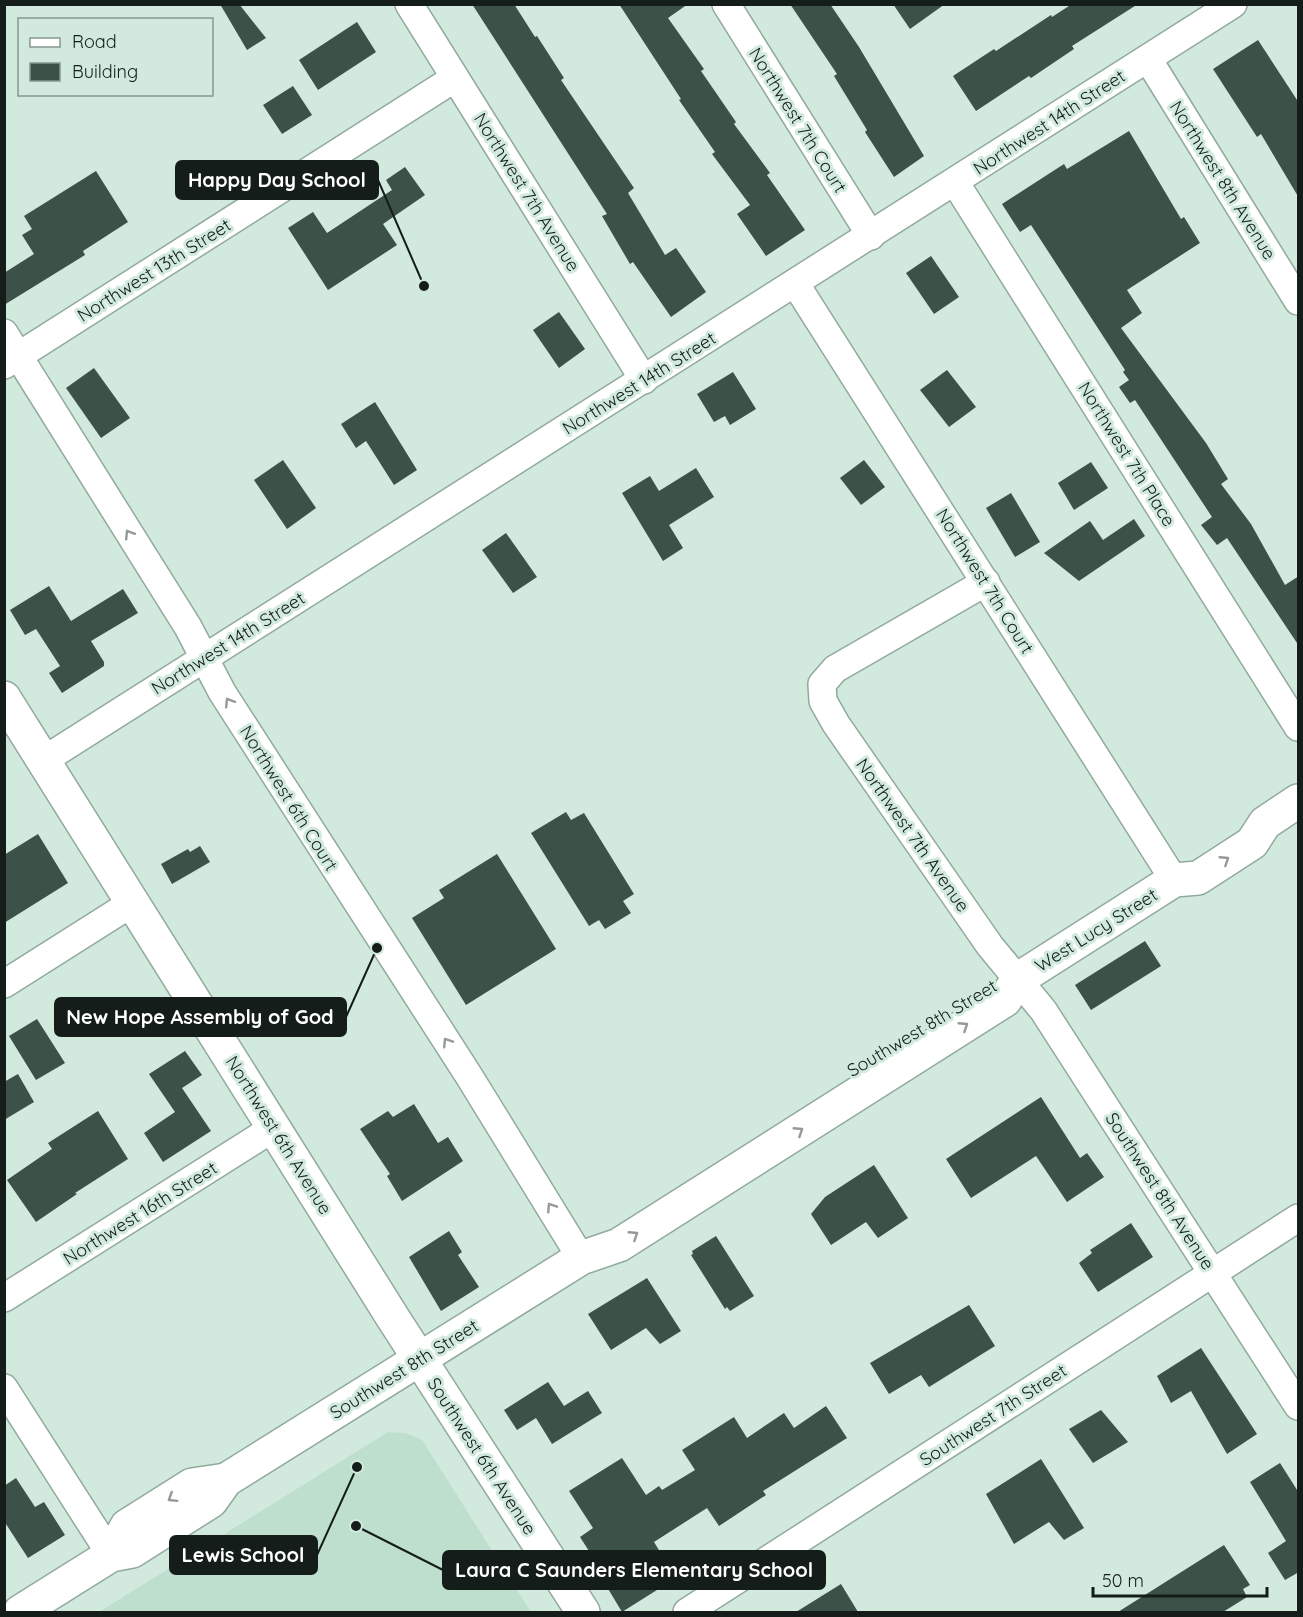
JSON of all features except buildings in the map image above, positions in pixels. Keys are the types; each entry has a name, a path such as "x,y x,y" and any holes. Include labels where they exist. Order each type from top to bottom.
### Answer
{"street":[{"name":"Northwest 7th Avenue","path":"409,4 644,380"},
{"name":"Northwest 7th Court","path":"726,4 871,236"},
{"name":"Northwest 14th Street","path":"44,760 1233,4"},
{"name":"Northwest 8th Avenue","path":"1148,59 1299,301"},
{"name":"Northwest 13th Street","path":"12,361 455,78"},
{"name":"Northwest 7th Place","path":"955,182 1299,727"},
{"name":"Northwest 7th Court","path":"795,283 1174,880"},
{"name":"Northwest 6th Court","path":"4,333 12,361 204,658 222,692 469,1076 581,1258"},
{"name":"Northwest 7th Avenue","path":"986,582 846,662 828,676 822,684 823,701 836,724 990,946 1017,980"},
{"name":"Northwest 6th Avenue","path":"4,698 420,1359"},
{"name":"West Lucy Street","path":"1017,980 1174,880 1198,878 1252,843 1265,823 1299,801"},
{"path":"4,984 132,903"},
{"name":"Southwest 8th Street","path":"20,1612 111,1555 132,1551 211,1501 226,1480 581,1258 619,1245 761,1156 1005,1000 1017,980"},
{"name":"Southwest 8th Avenue","path":"1017,980 1043,1010 1299,1406"},
{"name":"Northwest 16th Street","path":"4,1298 275,1127"},
{"name":"Southwest 7th Street","path":"687,1612 1299,1218"},
{"name":"Southwest 6th Avenue","path":"420,1359 583,1612"},
{"path":"4,1388 111,1555"}],"shaded area":[{"path":"388,1432 406,1433 422,1440 531,1612 99,1612"}],"place":[{"name":"Happy Day School","path":"424,286"},
{"name":"New Hope Assembly of God","path":"377,948"},
{"name":"Lewis School","path":"357,1467"},
{"name":"Laura C Saunders Elementary School","path":"356,1526"}]}
